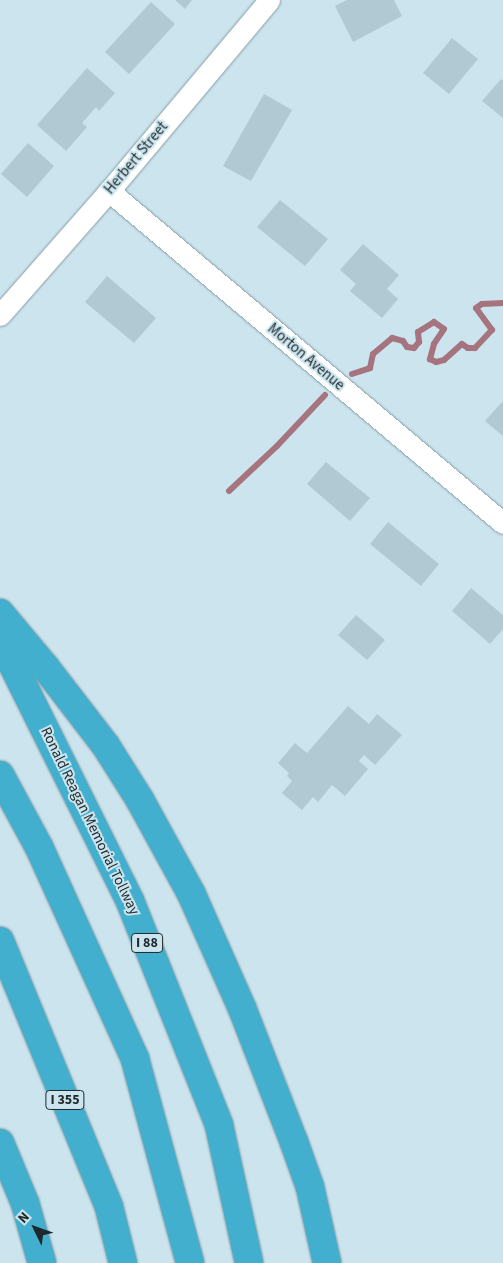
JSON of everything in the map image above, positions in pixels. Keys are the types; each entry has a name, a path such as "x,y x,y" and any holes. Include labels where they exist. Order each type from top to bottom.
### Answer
{"highway":[{"path":"0,613 78,708 106,746 140,800 191,893 242,1008 310,1187 327,1263"},
{"name":"Ronald Reagan Memorial Tollway","path":"0,639 134,910 219,1125 249,1263"},
{"path":"0,775 39,846 135,1059 190,1263"},
{"name":"I 355","path":"0,940 109,1207 123,1263"},
{"path":"0,1143 25,1203 42,1263"},
{"path":"0,1160 25,1203"}],"street":[{"name":"Herbert Street","path":"0,315 109,191 270,0"},
{"name":"Morton Avenue","path":"109,191 503,523"}],"building":[{"path":"175,0 192,0 185,9"},
{"path":"347,0 394,0 402,16 353,42 335,6"},
{"path":"151,2 175,24 129,74 105,52"},
{"path":"452,38 478,59 449,94 423,73"},
{"path":"87,68 115,93 99,111 96,107 82,123 87,127 66,151 37,125"},
{"path":"501,79 503,81 503,118 482,101"},
{"path":"264,94 292,110 251,181 223,166"},
{"path":"28,143 54,166 27,197 1,174"},
{"path":"280,200 328,239 305,266 257,227"},
{"path":"363,244 399,275 387,289 398,299 382,318 350,291 356,284 340,270"},
{"path":"107,276 156,318 134,343 85,302"},
{"path":"503,401 503,436 485,421"},
{"path":"326,462 370,498 350,521 307,484"},
{"path":"388,522 439,564 421,586 370,544"},
{"path":"471,588 503,615 503,629 490,644 452,611"},
{"path":"356,615 385,640 367,660 338,635"},
{"path":"348,706 369,724 377,714 402,735 375,765 364,755 359,761 368,769 345,796 332,785 318,802 313,797 302,810 282,793 292,781 287,776 289,773 278,763 295,743 307,753"}],"waterway":[{"path":"352,374 370,368 373,354 392,338 403,341 407,347 414,348 419,342 418,332 434,322 444,329 434,344 430,359 436,362 444,360 462,344 468,348 475,348 492,330 476,308 482,304 503,303"},
{"path":"229,491 277,446 325,395"}]}
